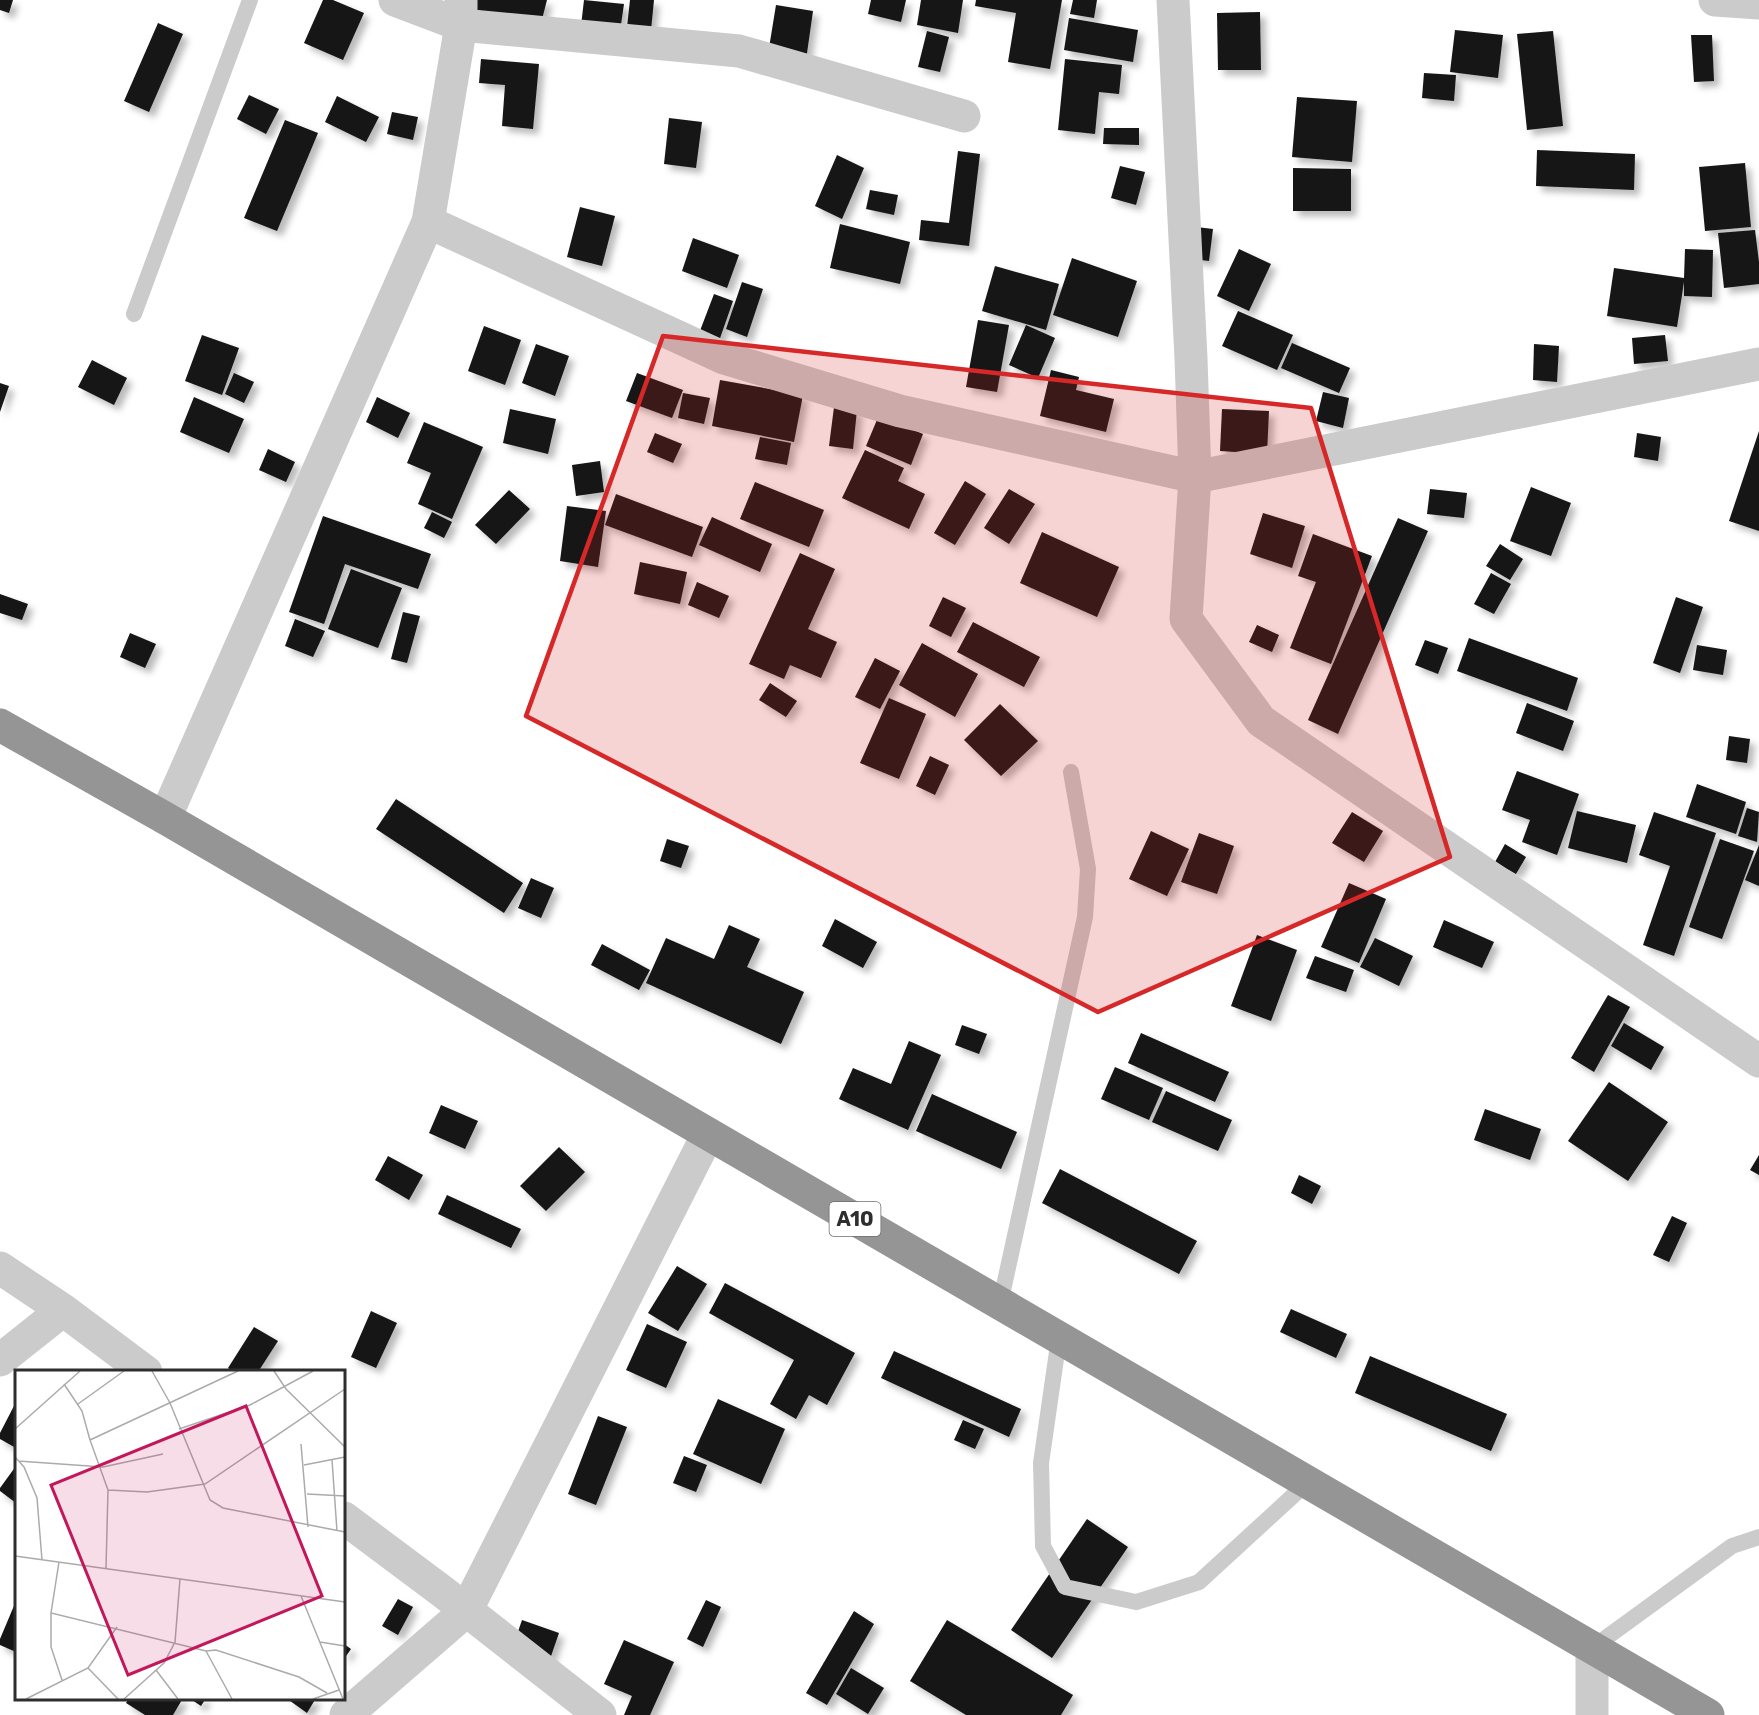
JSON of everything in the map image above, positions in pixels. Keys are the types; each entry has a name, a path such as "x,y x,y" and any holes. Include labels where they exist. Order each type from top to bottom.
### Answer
{"highway":[{"name":"A10","path":"0,725 165,818 1708,1715"}],"street":[{"path":"395,0 461,13 739,51 964,116"},
{"path":"1173,0 1195,477 1186,619 1261,721 1759,1061"},
{"path":"1715,0 1759,3"},
{"path":"165,818 428,222 461,13"},
{"path":"428,222 724,358 900,411 1195,477 1759,364"},
{"path":"346,1715 466,1611 708,1134"},
{"path":"0,1268 63,1310 145,1370"},
{"path":"0,1360 63,1310"},
{"path":"345,1519 600,1715"},
{"path":"1592,1648 1592,1715"}],"lane":[{"path":"134,314 250,0"},
{"path":"1000,1304 1085,917 1088,869 1071,771"},
{"path":"1059,1338 1041,1463 1043,1545 1065,1587 1136,1602 1199,1582 1307,1483"},
{"path":"1592,1648 1731,1546 1759,1537"}],"highlighted area":[{"path":"663,336 1311,408 1450,857 1098,1012 526,716"}],"building":[{"path":"0,0 13,0 9,13 0,10"},
{"path":"323,0 333,0 364,13 343,60 304,43"},
{"path":"472,0 547,0 540,27 470,8"},
{"path":"584,0 624,4 620,31 581,26"},
{"path":"630,0 654,0 651,30 627,27"},
{"path":"871,0 906,0 901,22 868,14"},
{"path":"921,0 963,0 958,33 917,25"},
{"path":"976,0 1062,0 1050,69 1008,62 1016,13 975,6"},
{"path":"1073,0 1097,0 1094,18 1070,14"},
{"path":"776,5 813,11 806,60 768,54"},
{"path":"1260,12 1261,70 1218,70 1217,13"},
{"path":"1069,18 1138,30 1133,62 1064,50"},
{"path":"158,23 183,34 149,112 124,101"},
{"path":"1455,30 1503,35 1498,78 1450,72"},
{"path":"927,31 949,37 940,72 918,67"},
{"path":"1553,31 1563,126 1527,130 1517,34"},
{"path":"1691,35 1712,35 1714,81 1694,82"},
{"path":"481,59 539,64 533,129 502,126 505,85 479,83"},
{"path":"1065,59 1122,65 1119,94 1099,92 1095,134 1058,130"},
{"path":"1424,73 1456,75 1454,101 1422,98"},
{"path":"249,95 279,109 266,134 237,119"},
{"path":"337,96 379,117 366,142 325,122"},
{"path":"1297,97 1357,101 1352,162 1292,157"},
{"path":"392,112 418,117 413,140 387,134"},
{"path":"669,118 702,122 696,168 664,164"},
{"path":"285,120 318,133 277,231 244,218"},
{"path":"1104,128 1139,128 1139,145 1103,144"},
{"path":"1537,150 1635,154 1634,190 1536,186"},
{"path":"958,151 980,154 969,246 919,240 921,220 949,223"},
{"path":"837,155 864,168 842,219 815,206"},
{"path":"1745,163 1751,227 1705,231 1699,167"},
{"path":"1120,166 1145,172 1136,205 1111,198"},
{"path":"1293,168 1351,169 1351,211 1293,211"},
{"path":"870,190 898,195 894,215 866,209"},
{"path":"580,207 615,216 602,266 567,257"},
{"path":"840,224 910,242 900,284 830,268"},
{"path":"1180,225 1213,229 1209,261 1176,257"},
{"path":"1755,230 1759,284 1724,288 1718,233"},
{"path":"693,238 739,255 727,288 682,271"},
{"path":"1239,249 1271,264 1249,311 1217,296"},
{"path":"1685,249 1713,250 1712,297 1684,296 1684,282 1677,327 1607,316 1614,268 1684,278"},
{"path":"1072,258 1137,281 1118,337 1053,315"},
{"path":"995,266 1059,284 1046,330 982,311"},
{"path":"742,282 763,289 747,337 726,329"},
{"path":"714,294 733,301 718,344 698,336"},
{"path":"1238,311 1293,335 1277,370 1222,346"},
{"path":"978,320 1009,325 997,392 966,387"},
{"path":"1026,325 1055,338 1038,378 1009,365"},
{"path":"484,326 521,340 505,385 468,371"},
{"path":"202,335 239,348 222,395 185,381"},
{"path":"1665,335 1668,361 1634,364 1632,338"},
{"path":"1292,343 1350,368 1339,393 1281,368"},
{"path":"536,344 569,356 555,396 522,383"},
{"path":"1534,344 1559,346 1557,382 1533,380"},
{"path":"92,360 127,378 114,405 78,387"},
{"path":"1051,370 1079,377 1076,390 1114,399 1106,432 1040,416"},
{"path":"234,373 254,382 244,403 225,394"},
{"path":"637,373 683,390 672,418 626,401"},
{"path":"720,380 803,395 794,442 712,426"},
{"path":"0,383 9,386 0,412"},
{"path":"1323,392 1349,398 1343,428 1316,421"},
{"path":"683,393 710,398 704,424 678,418"},
{"path":"194,397 244,419 229,453 180,432"},
{"path":"377,397 410,413 398,438 366,422"},
{"path":"834,407 857,410 853,449 829,446"},
{"path":"510,409 556,419 548,454 503,443"},
{"path":"1222,409 1269,411 1267,454 1220,451"},
{"path":"879,415 923,434 911,465 866,446"},
{"path":"424,422 483,447 452,519 418,504 431,473 407,463"},
{"path":"1759,431 1759,531 1729,521"},
{"path":"655,433 682,444 673,463 647,452"},
{"path":"1637,433 1661,437 1658,461 1634,457"},
{"path":"760,437 791,443 787,465 755,459"},
{"path":"268,449 295,462 286,482 259,470"},
{"path":"865,450 904,468 898,481 925,494 909,529 842,498"},
{"path":"600,461 604,492 576,496 572,465"},
{"path":"965,481 986,494 955,545 934,533"},
{"path":"755,482 824,510 809,547 740,519"},
{"path":"1531,487 1571,503 1551,556 1510,541"},
{"path":"1009,489 1035,504 1009,544 984,528"},
{"path":"1430,489 1467,493 1464,518 1427,514"},
{"path":"509,490 530,509 496,544 475,525"},
{"path":"616,494 703,527 692,557 605,525"},
{"path":"567,506 606,511 598,567 560,561"},
{"path":"432,512 452,522 444,538 424,528"},
{"path":"1263,513 1305,526 1292,568 1250,554"},
{"path":"323,516 431,554 418,589 345,564 324,624 289,612"},
{"path":"712,517 772,544 760,572 699,545"},
{"path":"1398,518 1428,531 1338,734 1308,720"},
{"path":"1042,532 1119,567 1097,617 1020,583"},
{"path":"1313,534 1372,556 1331,664 1290,648 1316,582 1298,576"},
{"path":"1500,544 1523,559 1510,580 1486,566"},
{"path":"800,553 835,569 808,629 837,642 821,678 790,665 784,679 749,664"},
{"path":"640,562 687,572 680,604 634,594"},
{"path":"351,569 402,588 378,648 328,629"},
{"path":"1491,573 1511,584 1494,614 1474,604"},
{"path":"697,582 729,596 719,618 688,605"},
{"path":"0,594 28,604 22,620 0,613"},
{"path":"943,597 966,608 951,637 929,626"},
{"path":"1676,597 1703,607 1680,673 1653,663"},
{"path":"403,612 420,616 407,663 391,659"},
{"path":"295,619 325,631 313,657 285,646"},
{"path":"973,622 1040,657 1024,687 957,652"},
{"path":"1257,625 1279,635 1272,652 1249,642"},
{"path":"130,633 156,644 145,668 120,657"},
{"path":"1469,638 1578,678 1567,711 1457,671"},
{"path":"1425,640 1448,648 1438,674 1415,665"},
{"path":"922,643 978,674 955,717 899,685"},
{"path":"1697,645 1727,650 1723,675 1693,670"},
{"path":"875,658 900,671 880,709 855,697"},
{"path":"770,683 797,701 786,717 759,700"},
{"path":"889,698 926,714 899,779 860,763"},
{"path":"1527,703 1574,721 1563,751 1516,733"},
{"path":"1000,704 1038,741 1001,776 964,740"},
{"path":"1729,736 1750,739 1747,763 1726,760"},
{"path":"930,756 949,765 935,795 916,786"},
{"path":"1517,771 1579,794 1557,855 1522,842 1530,820 1502,810"},
{"path":"1697,784 1746,802 1736,834 1686,817"},
{"path":"396,799 523,883 504,913 376,829"},
{"path":"1747,808 1759,812 1757,842 1738,836"},
{"path":"1577,811 1636,825 1627,863 1568,848"},
{"path":"1352,812 1383,831 1364,862 1332,843"},
{"path":"1654,812 1716,833 1674,956 1643,945 1670,866 1639,855"},
{"path":"1151,831 1189,849 1167,896 1129,879"},
{"path":"1199,833 1234,846 1217,894 1181,882"},
{"path":"667,839 689,846 681,868 660,861"},
{"path":"1720,839 1754,851 1722,939 1689,927"},
{"path":"1505,844 1526,857 1516,874 1495,862"},
{"path":"1759,845 1759,886 1745,880"},
{"path":"531,878 554,888 541,918 518,908"},
{"path":"1349,883 1386,899 1359,963 1321,947"},
{"path":"835,919 877,942 863,968 822,946"},
{"path":"1444,920 1494,942 1482,968 1433,947"},
{"path":"729,925 760,939 747,967 804,992 781,1044 646,983 666,938 714,959"},
{"path":"1257,935 1297,950 1271,1021 1231,1006"},
{"path":"1375,938 1413,956 1399,986 1360,967"},
{"path":"602,944 650,970 639,990 591,965"},
{"path":"1315,956 1354,970 1346,992 1306,978"},
{"path":"1608,995 1630,1007 1594,1072 1571,1058"},
{"path":"1624,1023 1664,1047 1651,1070 1611,1046"},
{"path":"962,1025 987,1034 979,1054 955,1045"},
{"path":"1141,1033 1229,1072 1215,1102 1128,1063"},
{"path":"909,1041 941,1055 908,1130 839,1099 853,1068 891,1084"},
{"path":"1115,1067 1163,1088 1149,1120 1101,1099"},
{"path":"1609,1082 1668,1122 1628,1181 1568,1141"},
{"path":"1166,1091 1232,1120 1218,1151 1152,1122"},
{"path":"932,1094 1017,1132 1001,1169 916,1131"},
{"path":"441,1105 478,1121 465,1149 429,1133"},
{"path":"1485,1109 1541,1129 1530,1160 1474,1140"},
{"path":"559,1147 585,1172 546,1211 520,1186"},
{"path":"1759,1155 1759,1175 1750,1170"},
{"path":"388,1156 423,1175 409,1200 375,1180"},
{"path":"1060,1169 1197,1241 1179,1274 1042,1203"},
{"path":"1299,1175 1321,1186 1312,1204 1291,1193"},
{"path":"447,1195 521,1229 511,1248 438,1214"},
{"path":"1672,1216 1687,1223 1669,1262 1653,1255"},
{"path":"677,1266 707,1284 678,1331 648,1313"},
{"path":"725,1283 855,1353 827,1405 809,1395 796,1419 770,1404 794,1360 709,1313"},
{"path":"1291,1309 1347,1334 1336,1358 1280,1332"},
{"path":"371,1311 397,1323 376,1368 351,1357"},
{"path":"647,1324 687,1342 666,1388 626,1370"},
{"path":"254,1327 278,1341 259,1370 230,1370 228,1368"},
{"path":"894,1351 1021,1409 1009,1437 881,1378"},
{"path":"1370,1356 1507,1414 1491,1451 1355,1393"},
{"path":"718,1399 785,1429 761,1484 693,1454"},
{"path":"15,1404 15,1447 0,1439 0,1433"},
{"path":"598,1416 627,1427 596,1505 568,1494"},
{"path":"963,1420 984,1429 975,1449 954,1440"},
{"path":"684,1456 707,1465 696,1492 673,1483"},
{"path":"15,1467 15,1502 0,1491"},
{"path":"1087,1519 1128,1547 1052,1658 1011,1630"},
{"path":"398,1599 413,1607 398,1635 382,1626"},
{"path":"706,1600 721,1607 703,1647 687,1639"},
{"path":"15,1603 15,1652 0,1645 0,1639"},
{"path":"854,1611 874,1624 827,1705 806,1693"},
{"path":"522,1620 559,1633 550,1659 513,1646"},
{"path":"947,1620 1073,1695 1061,1715 966,1715 910,1681"},
{"path":"624,1640 674,1662 650,1715 624,1715 632,1696 604,1684"},
{"path":"345,1645 351,1649 345,1658"},
{"path":"851,1668 884,1688 868,1714 836,1694"},
{"path":"128,1700 182,1700 173,1715 145,1715 126,1703"},
{"path":"192,1700 205,1700 201,1706"},
{"path":"289,1700 315,1700 307,1713"}]}
